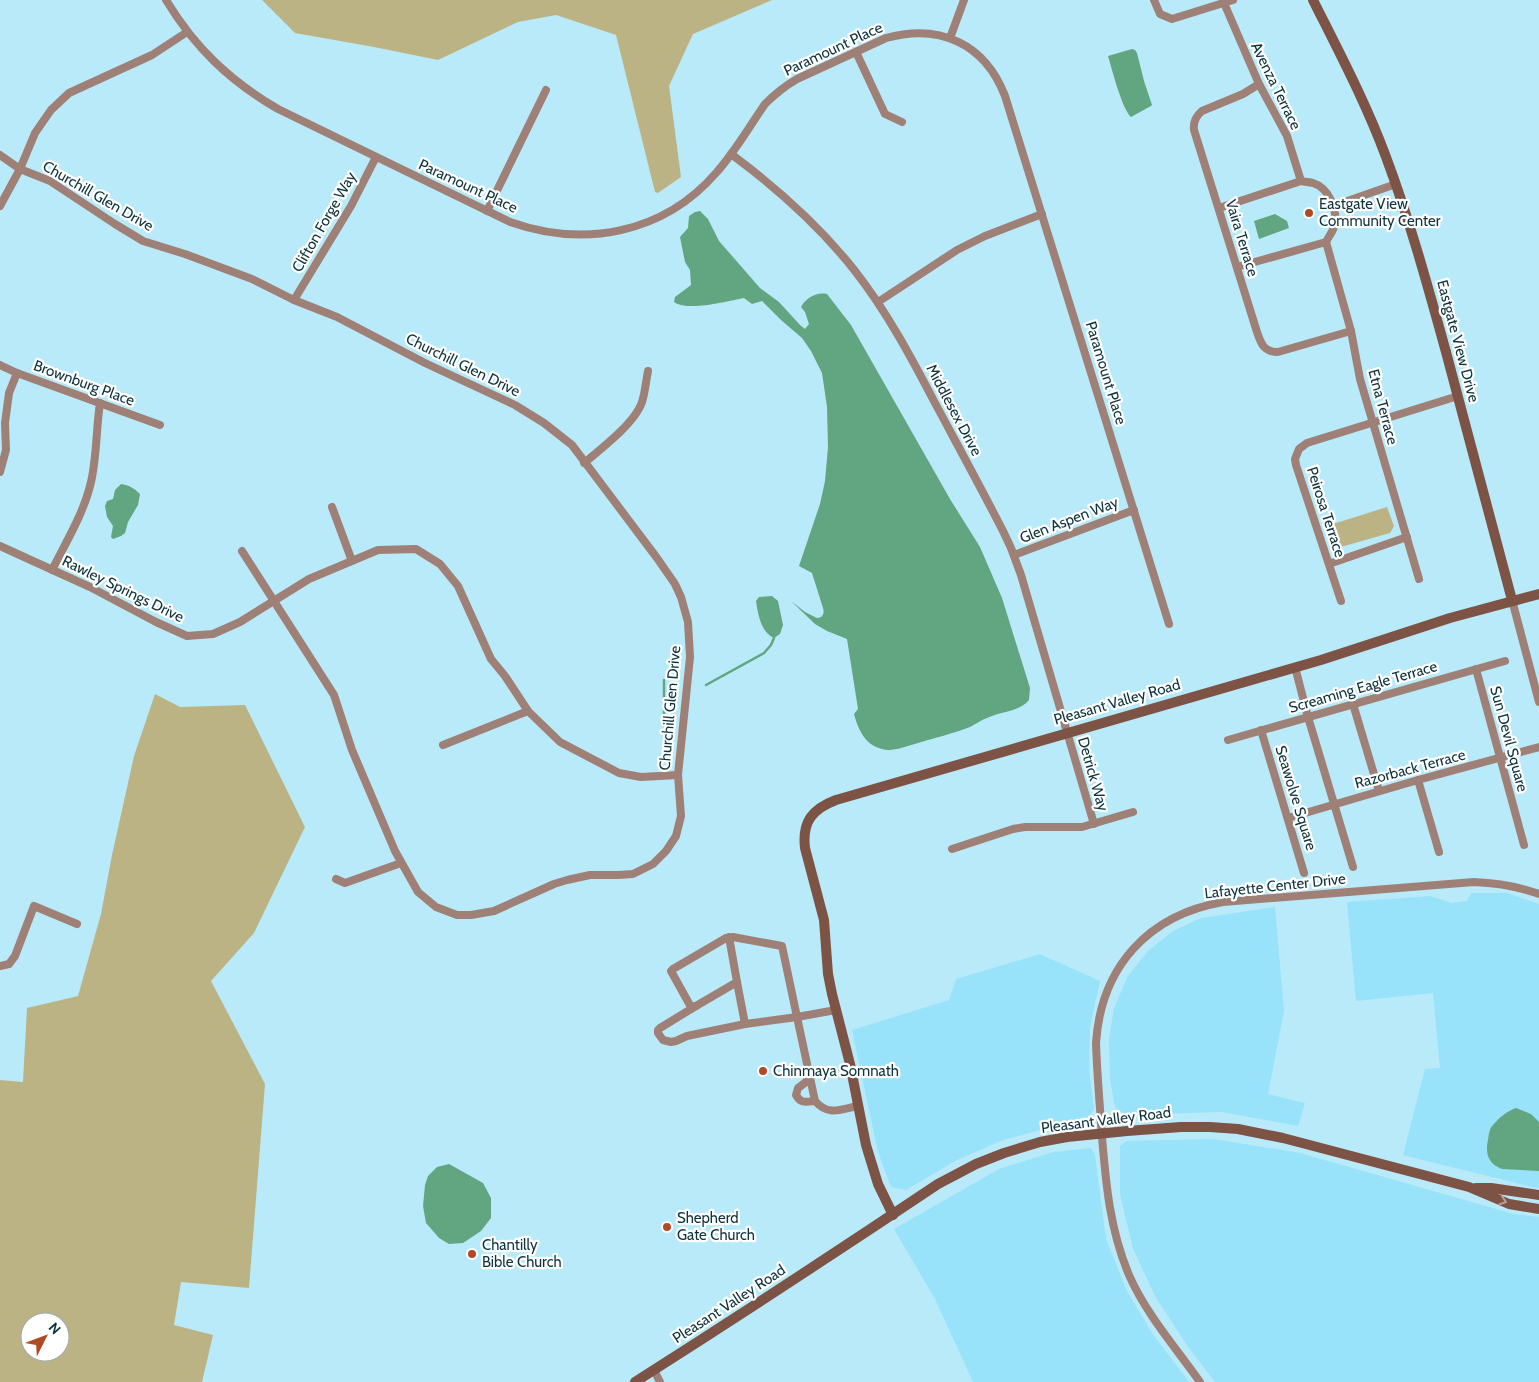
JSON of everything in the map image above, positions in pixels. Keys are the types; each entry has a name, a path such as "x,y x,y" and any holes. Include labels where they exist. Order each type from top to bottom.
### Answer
{"street":[{"name":"Paramount Place","path":"166,0 187,32 220,68 258,97 278,109 510,222 547,233 582,235 616,231 653,220 686,201 711,178 731,154 765,104 785,86 886,38 900,34 925,32 950,38 975,52 986,62 995,75 1005,96 1169,624"},
{"path":"950,38 964,0"},
{"path":"1154,0 1160,14 1172,19 1233,0"},
{"name":"Eastgate View Drive","path":"1313,0 1356,84 1396,184 1422,265 1539,702"},
{"name":"Avenza Terrace","path":"1224,3 1241,45 1287,136 1301,181"},
{"path":"0,206 20,169 36,133 51,110 69,93 152,55 187,32"},
{"path":"856,52 885,114 902,122"},
{"name":"Vaira Terrace","path":"1260,84 1243,94 1202,111 1194,121 1194,130 1238,267 1256,332 1263,347 1272,352 1278,352 1351,331"},
{"path":"487,211 546,90"},
{"name":"Middlesex Drive","path":"731,154 779,191 815,225 854,270 878,302 908,352 1004,531 1014,555 1067,732"},
{"name":"Churchill Glen Drive","path":"0,155 20,169 50,181 143,241 185,254 252,279 294,300 337,317 425,364 515,405 544,423 572,445 666,571 678,590 686,611 690,631 690,657 678,775 680,816 676,836 666,851 653,864 633,874 580,876 554,884 494,911 471,915 457,915 436,907 418,892 401,863 352,750 334,695 242,551"},
{"name":"Clifton Forge Way","path":"294,300 351,206 376,157"},
{"path":"1219,208 1301,181 1314,183 1322,188 1333,206 1335,224 1326,242 1238,267"},
{"path":"1333,206 1396,184"},
{"path":"878,302 958,250 1006,227 1042,214"},
{"name":"Etna Terrace","path":"1326,242 1351,331 1360,378 1418,579"},
{"name":"Brownburg Place","path":"0,365 160,426"},
{"path":"584,463 627,424 642,404 648,371"},
{"path":"0,472 6,450 9,393 17,373"},
{"name":"Peirosa Terrace","path":"1341,601 1296,465 1297,454 1302,445 1458,396"},
{"path":"52,570 78,519 91,485 100,402"},
{"path":"332,507 352,561"},
{"name":"Glen Aspen Way","path":"1014,555 1134,510"},
{"path":"1328,564 1407,537"},
{"name":"Rawley Springs Drive","path":"0,546 90,587 187,636 213,634 240,622 309,579 378,550 416,549 440,564 458,586 491,658 528,711 560,742 619,773 641,777 678,775"},
{"name":"Pleasant Valley Road","path":"893,1215 873,1170 828,974 824,920 805,848 806,826 811,816 822,804 1295,667 1450,618 1539,594"},
{"name":"Screaming Eagle Terrace","path":"1228,740 1505,661"},
{"path":"1295,667 1353,867"},
{"name":"Sun Devil Square","path":"1476,669 1524,845"},
{"path":"1353,704 1378,791"},
{"path":"443,745 528,711"},
{"name":"Seawolve Square","path":"1261,730 1304,874"},
{"name":"Detrick Way","path":"1067,732 1094,824"},
{"name":"Razorback Terrace","path":"1288,818 1539,747"},
{"path":"1418,780 1439,852"},
{"path":"952,849 1013,829 1025,827 1071,828 1094,824 1133,812"},
{"path":"336,879 345,884 401,863"},
{"name":"Lafayette Center Drive","path":"1200,1382 1150,1312 1130,1276 1116,1236 1107,1195 1096,1043 1097,1025 1102,1002 1110,982 1129,954 1148,935 1176,916 1199,907 1223,902 1474,882 1512,885 1539,894"},
{"path":"0,966 9,964 15,956 34,906 77,924"},
{"path":"729,937 745,1024"},
{"path":"696,1006 691,1007 671,971 673,969 729,937 782,946 814,1101 832,1112 858,1106"},
{"path":"737,982 660,1028 658,1030 660,1037 667,1042 671,1042 687,1036 745,1024 797,1018 836,1010"},
{"path":"809,1074 806,1082 798,1088 796,1094 803,1102 814,1101"},
{"name":"Pleasant Valley Road","path":"635,1382 704,1340 754,1305 957,1174 1024,1146 1067,1137 1182,1126 1238,1129 1284,1138 1469,1187 1509,1204 1539,1209"},
{"name":"Pleasant Valley Road","path":"1469,1187 1539,1195"},
{"path":"654,1370 660,1382"}],"shaded area":[{"path":"262,0 772,0 693,34 669,86 681,177 658,193 655,192 616,35 556,15 518,22 438,60 295,33"},
{"path":"1132,49 1137,53 1152,105 1131,117 1121,98 1108,56"},
{"path":"700,211 708,219 719,241 760,288 779,302 805,329 809,324 801,307 809,298 819,294 827,294 851,325 950,499 980,547 1002,598 1030,688 1029,700 1025,704 992,716 970,727 895,749 887,750 877,747 864,736 854,714 858,709 847,639 815,624 791,601 805,612 817,618 823,615 824,610 812,573 799,566 820,504 825,481 828,447 827,407 822,373 802,338 762,301 752,304 744,298 698,306 680,305 674,302 675,297 691,285 690,270 685,262 680,237 688,228 689,216"},
{"path":"1275,214 1287,221 1289,228 1259,239 1254,221"},
{"path":"121,484 131,487 140,494 138,505 128,522 125,533 113,539 111,537 113,526 107,517 105,506 107,501 113,499 115,490"},
{"path":"1387,507 1394,526 1390,533 1337,548 1330,525"},
{"path":"772,596 778,601 783,625 780,634 774,638 763,627 756,601 759,597"},
{"path":"155,694 180,707 245,705 305,827 254,933 211,981 265,1084 249,1288 181,1282 174,1325 213,1335 202,1382 0,1382 0,1080 23,1082 27,1008 78,996 101,914 134,756"},
{"path":"1471,893 1507,893 1539,904 1539,1188 1403,1155 1425,1069 1440,1068 1433,993 1356,1001 1347,902 1431,896 1451,903 1467,901"},
{"path":"1275,907 1284,1011 1268,1094 1305,1103 1298,1126 1222,1112 1125,1115 1115,1107 1110,1079 1109,1039 1114,1008 1128,976 1148,951 1173,931 1201,918"},
{"path":"1040,954 1100,981 1090,1027 1089,1070 1094,1108 1090,1117 1003,1140 955,1161 906,1190 891,1187 878,1152 852,1030 949,1000 956,979"},
{"path":"1516,1108 1531,1114 1539,1122 1539,1171 1502,1169 1493,1164 1487,1154 1491,1128 1503,1115"},
{"path":"1214,1139 1300,1153 1514,1214 1539,1217 1539,1382 1215,1382 1189,1348 1156,1298 1133,1249 1120,1194 1120,1146 1127,1141"},
{"path":"1091,1148 1095,1155 1106,1239 1127,1291 1152,1333 1189,1382 973,1382 935,1299 894,1229 999,1169 1053,1152"},
{"path":"449,1164 483,1183 491,1198 491,1218 481,1231 463,1243 449,1244 439,1238 426,1223 423,1206 428,1176 437,1167"}],"waterway":[{"path":"706,685 764,653 774,638"},
{"path":"664,680 664,726"}],"place":[{"name":"Eastgate View Community Center","path":"1309,213"},
{"name":"Chinmaya Somnath","path":"763,1071"},
{"name":"Shepherd Gate Church","path":"667,1227"},
{"name":"Chantilly Bible Church","path":"472,1254"}]}
